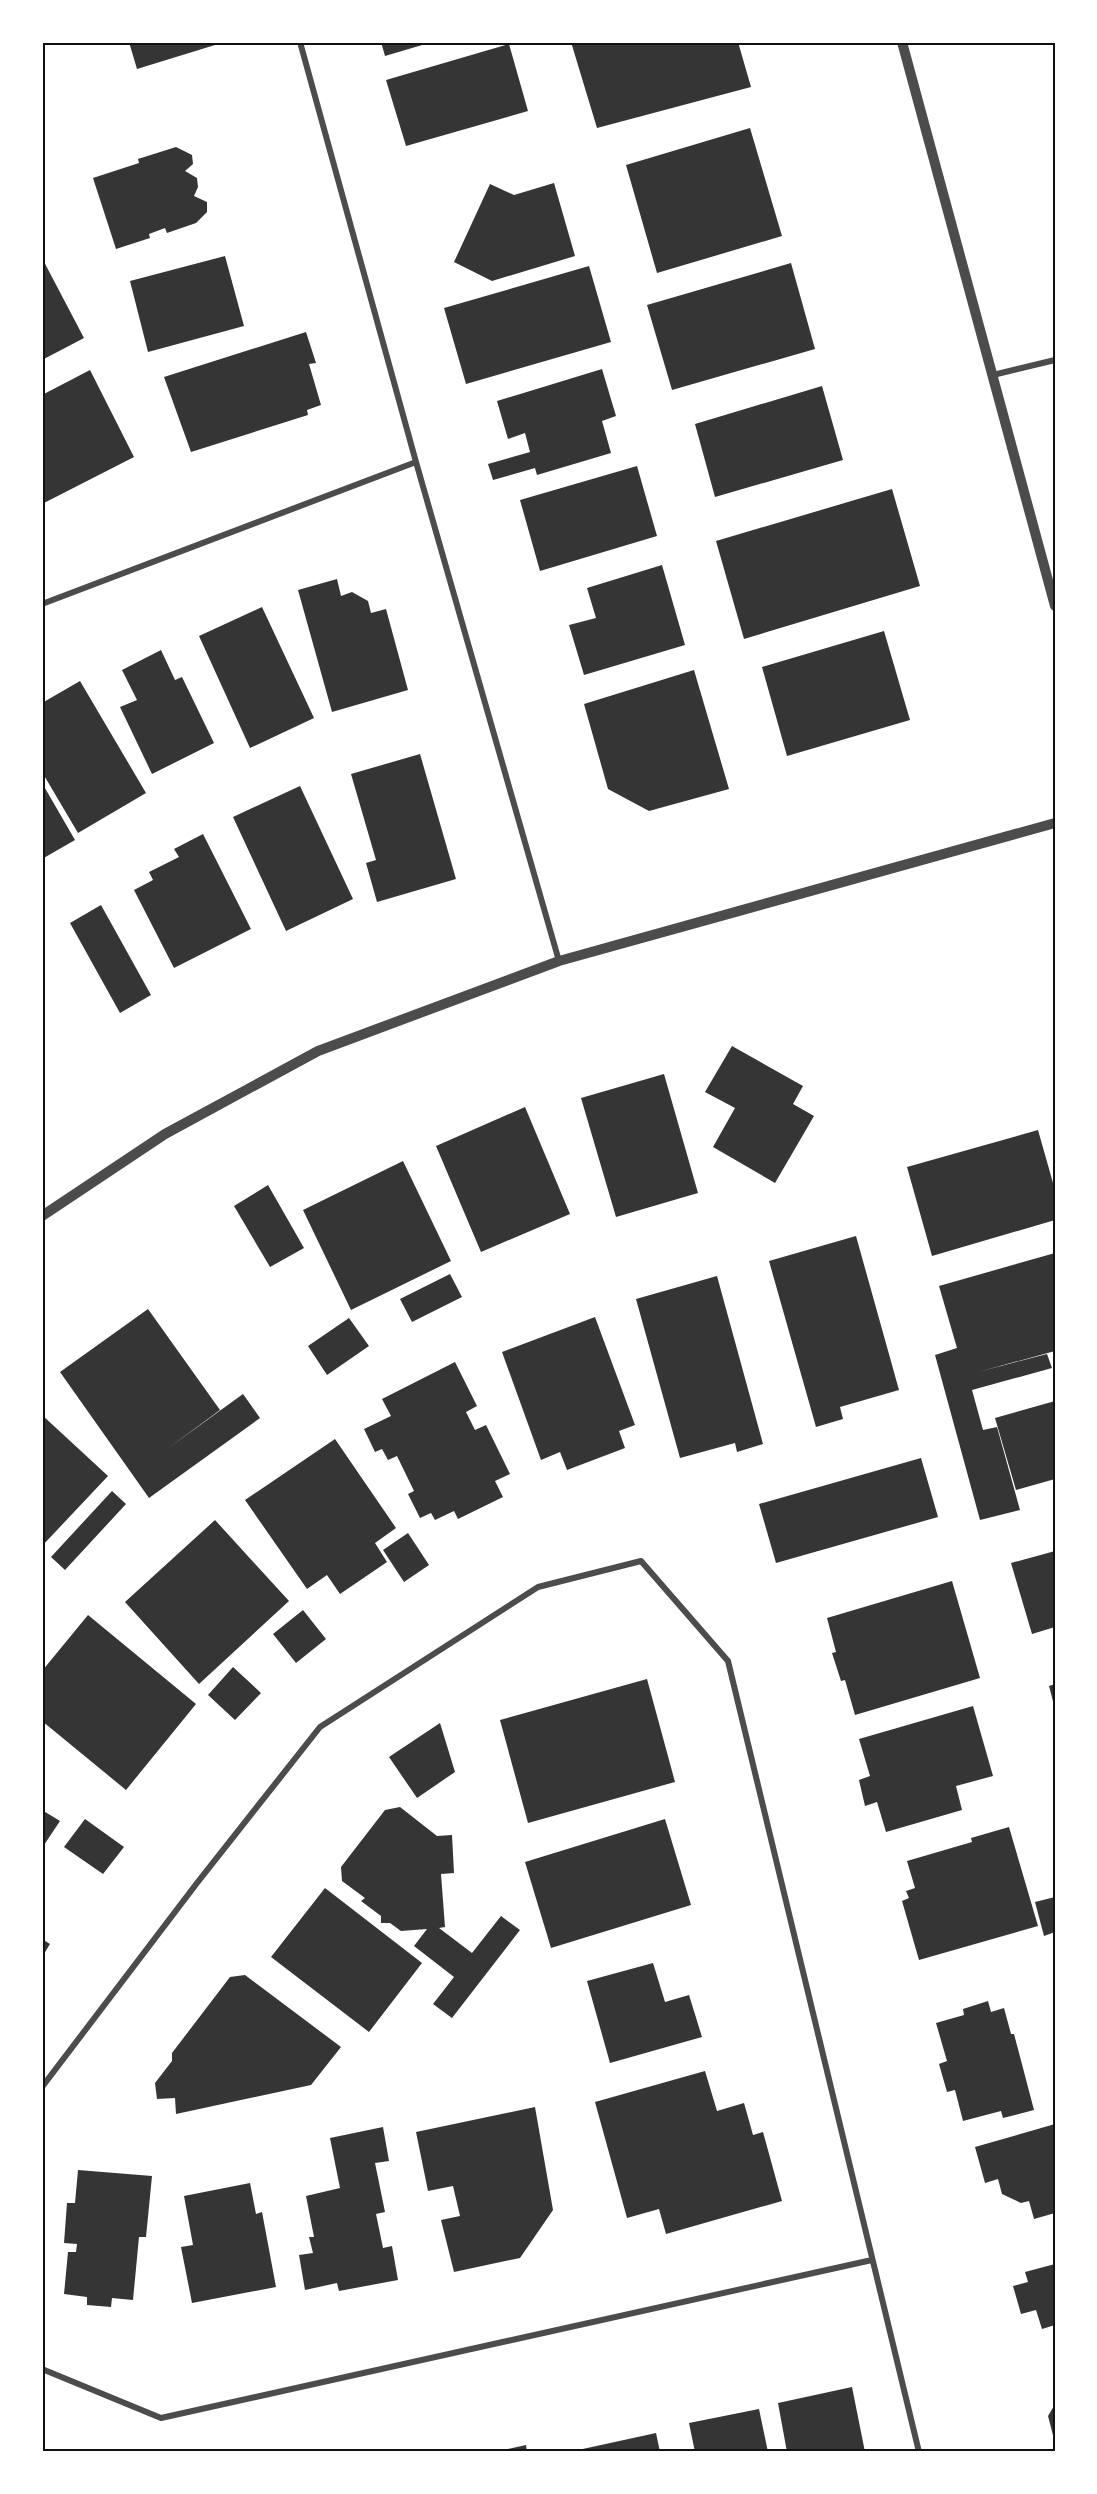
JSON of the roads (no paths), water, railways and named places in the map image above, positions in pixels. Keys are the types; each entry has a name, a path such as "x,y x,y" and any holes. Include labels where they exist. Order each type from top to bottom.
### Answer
{"street":[{"path":"300,42 416,462 559,961"},
{"path":"902,42 1055,606"},
{"path":"993,375 1055,360"},
{"path":"42,604 416,462"},
{"path":"42,1216 165,1134 318,1051 559,961 1055,823"},
{"path":"42,2087 320,1727 538,1587 641,1561 728,1661 919,2452"},
{"path":"42,2369 161,2418 872,2260"}]}
